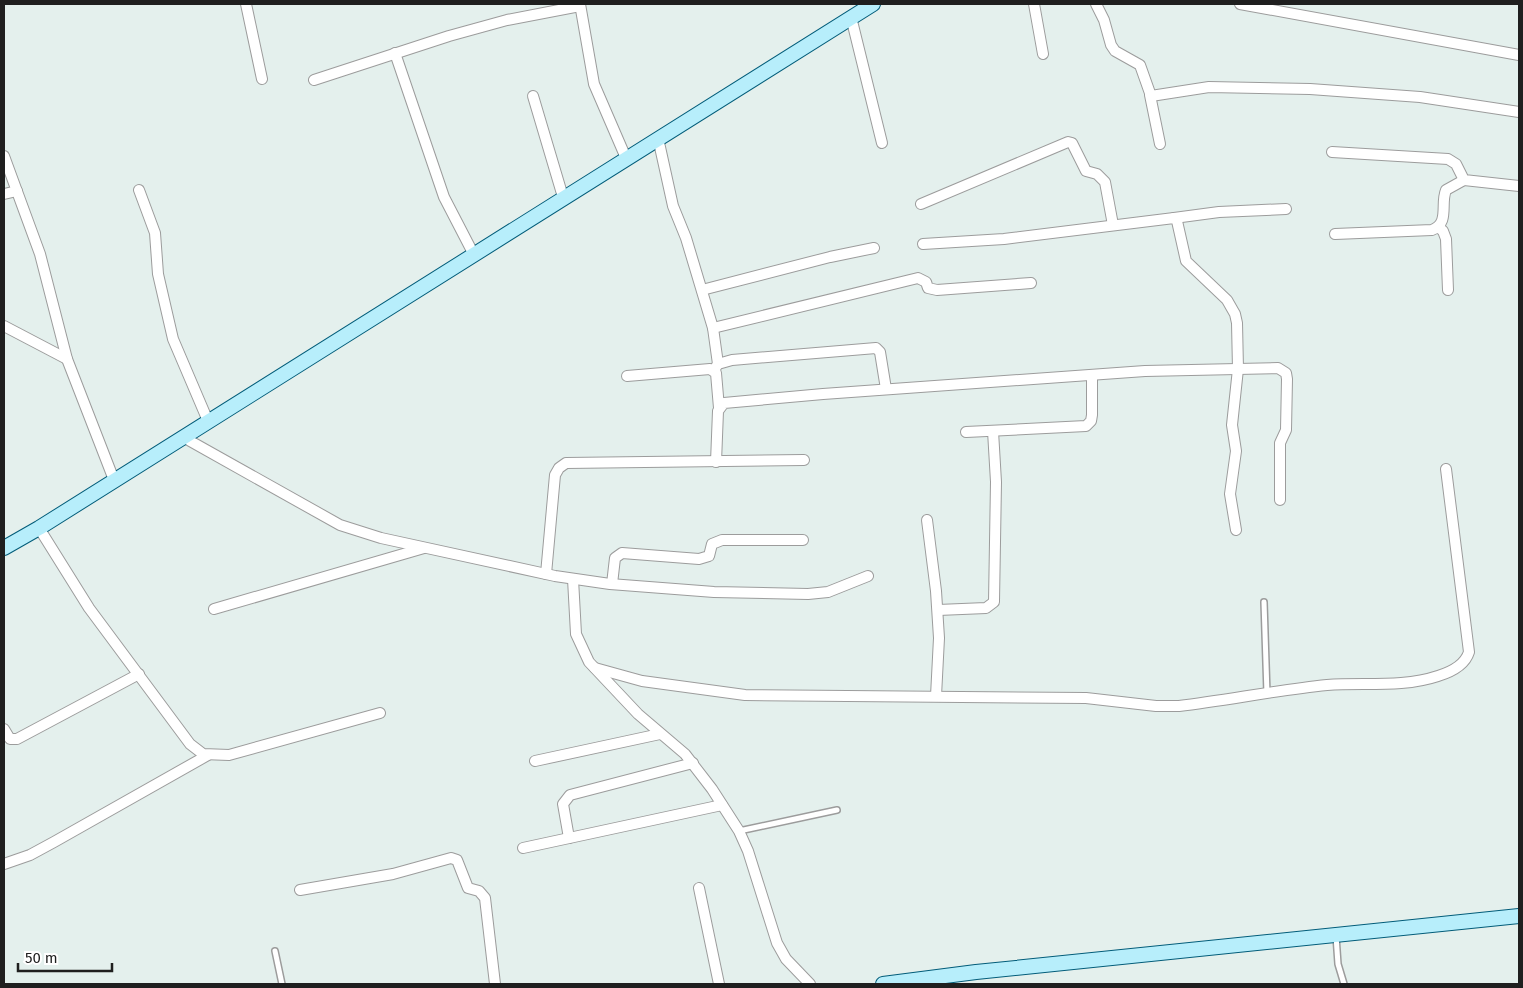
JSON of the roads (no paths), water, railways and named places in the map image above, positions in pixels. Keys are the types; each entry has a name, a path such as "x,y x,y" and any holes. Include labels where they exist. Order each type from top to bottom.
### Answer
{"main road":[{"path":"4,548 39,528 563,197 873,4"},
{"path":"883,984 976,972 1519,916"}],"street":[{"path":"246,4 262,79"},
{"path":"1034,4 1043,54"},
{"path":"1096,4 1104,20 1111,45 1116,51 1140,65 1150,95 1160,144"},
{"path":"1240,4 1519,55"},
{"path":"314,80 449,36 507,20 580,5 594,84 626,158"},
{"path":"851,17 882,143"},
{"path":"395,54 444,197 474,253"},
{"path":"1150,95 1154,97 1194,88 1209,87 1310,89 1420,97 1519,112"},
{"path":"533,96 563,197"},
{"path":"658,138 673,206 686,238 713,328 719,408 716,462"},
{"path":"921,204 1068,142 1072,142 1083,168 1101,176 1105,182 1113,224"},
{"path":"1332,152 1448,159 1456,164 1464,180"},
{"path":"4,156 40,254 67,358 114,480"},
{"path":"1335,234 1432,230 1438,227 1443,218 1446,190 1464,180 1519,186"},
{"path":"139,190 154,233 158,274 173,339 208,421"},
{"path":"4,194 16,191"},
{"path":"923,244 1004,239 1219,212 1286,209"},
{"path":"1174,218 1177,221 1186,261 1227,300 1235,314 1238,369 1232,425 1236,451 1230,494 1236,530"},
{"path":"1438,227 1443,231 1446,238 1448,290"},
{"path":"702,290 830,257 874,248"},
{"path":"713,328 918,278 926,282 928,288 937,290 1031,283"},
{"path":"4,326 67,358"},
{"path":"627,376 710,368 732,360 876,348 880,352 886,389"},
{"path":"719,408 724,403 886,389 1144,371 1278,368 1286,373 1286,430 1280,443 1280,500"},
{"path":"966,432 1086,426 1091,421 1092,415 1092,376"},
{"path":"938,610 986,608 994,602 996,482 993,431"},
{"path":"184,436 340,525 381,538 546,574 612,584 714,592 808,594 828,592 868,576"},
{"path":"546,574 555,475 559,468 566,463 804,460"},
{"path":"595,668 650,682 745,695 1086,698 1156,706 1179,706 1328,685 1400,683 1421,680 1453,670 1466,660 1469,652 1446,469"},
{"path":"927,520 938,610 939,638 936,696"},
{"path":"39,528 89,608 196,750 208,755 230,755 380,714"},
{"path":"612,584 615,558 622,553 699,559 709,556 712,544 722,540 803,540"},
{"path":"214,609 428,547"},
{"path":"573,579 576,634 582,649 595,668 660,734 693,763 722,805 739,831 748,851 777,943 786,958 810,984"},
{"path":"4,729 8,737 17,739 139,674"},
{"path":"535,761 660,734"},
{"path":"4,864 30,855 208,755"},
{"path":"569,838 563,804 570,795 693,763"},
{"path":"523,848 722,805"},
{"path":"300,890 393,874 451,858 457,860 468,888 479,891 485,898 495,984"},
{"path":"699,888 719,984"}],"lane":[{"path":"1264,602 1267,694"},
{"path":"739,831 837,810"},
{"path":"1336,935 1338,964 1344,984"},
{"path":"275,951 282,984"}]}
